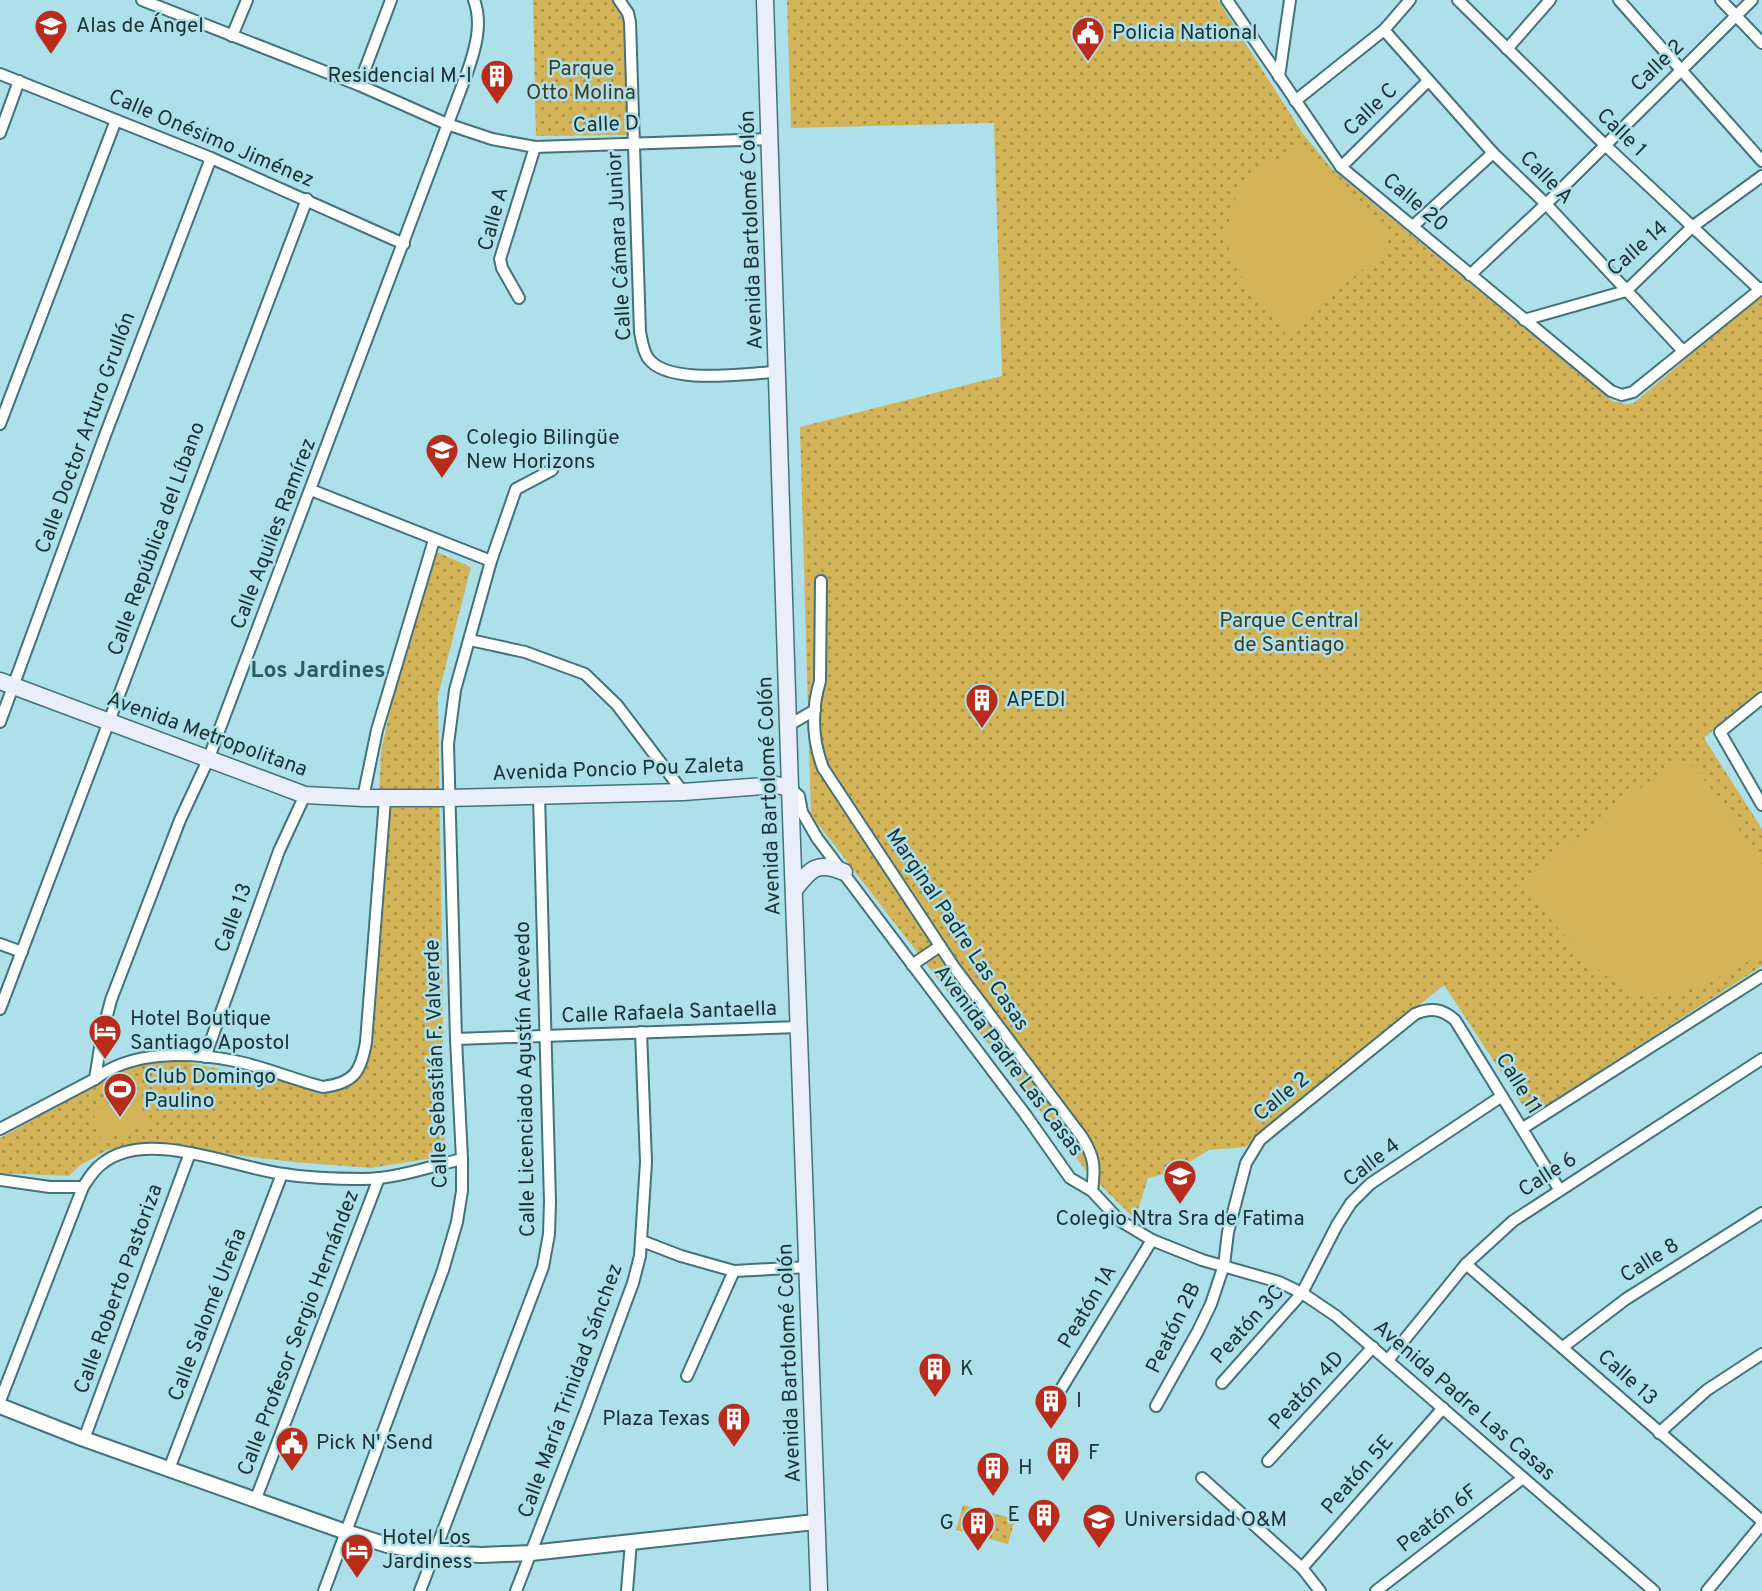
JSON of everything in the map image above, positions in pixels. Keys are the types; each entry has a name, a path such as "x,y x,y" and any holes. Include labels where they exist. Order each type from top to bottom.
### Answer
{"main road":[{"name":"Avenida Bartolomé Colón","path":"765,0 819,1591"},
{"name":"Avenida Metropolitana","path":"7,683 305,795 385,799 448,797"},
{"name":"Avenida Poncio Pou Zaleta","path":"448,797 683,792 776,785 790,788"},
{"path":"795,889 813,869 823,866 844,872"}],"street":[{"name":"Calle D","path":"142,0 359,85 447,124 492,139 535,147 770,139"},
{"path":"232,36 247,0"},
{"path":"359,85 391,0"},
{"name":"Calle Aquiles Ramírez","path":"95,1079 111,1000 180,820 208,760 476,47 478,26 474,0"},
{"name":"Calle Cámara Junior","path":"619,0 628,13 630,22 640,332 643,348 649,360 666,371 682,375 777,372"},
{"name":"Calle 20","path":"1227,0 1340,167 1611,391 1622,395 1633,393 1683,351"},
{"path":"1279,77 1290,0"},
{"path":"1295,102 1384,30 1410,0"},
{"name":"Calle 1","path":"1458,0 1605,145 1761,289"},
{"path":"1507,49 1550,0"},
{"path":"1619,0 1762,160"},
{"path":"1721,0 1762,43"},
{"name":"Calle 2","path":"1470,275 1546,204 1752,0"},
{"name":"Calle A","path":"1384,30 1493,153 1546,204 1683,351"},
{"name":"Calle Onésimo Jiménez","path":"0,74 211,158 404,244"},
{"path":"0,133 19,81"},
{"name":"Calle C","path":"1340,167 1428,81"},
{"path":"0,424 116,120"},
{"name":"Calle A","path":"519,298 500,260 535,147"},
{"path":"1413,226 1493,153"},
{"name":"Calle Doctor Arturo Grullón","path":"0,722 7,683 211,158"},
{"name":"Calle 14","path":"1524,320 1626,291 1692,227 1762,176"},
{"name":"Calle República del Líbano","path":"0,1009 307,199"},
{"path":"1683,351 1761,289"},
{"name":"Calle Sebastián F. Valverde","path":"324,1591 443,1270 457,1222 462,1191 462,1159 447,744 455,691 491,561 516,489 552,470"},
{"path":"311,490 491,561"},
{"path":"363,798 377,730 434,540"},
{"name":"Marginal Padre Las Casas","path":"821,581 820,681 815,710 814,745 823,768 940,946 1093,1154 1092,1191"},
{"path":"470,640 525,652 585,674 617,705 683,792"},
{"path":"1762,698 1720,732 1762,805"},
{"path":"789,725 815,710"},
{"name":"Avenida Padre Las Casas","path":"790,788 799,796 802,812 813,832 1070,1178 1092,1191 1119,1220 1152,1240 1202,1260 1279,1282 1303,1293 1336,1316 1650,1590"},
{"name":"Calle 13","path":"205,1057 270,873 305,795"},
{"name":"Calle Licenciado Agustín Acevedo","path":"419,1591 547,1251 551,1210 539,795"},
{"path":"0,1129 95,1079 108,1069 139,1059 205,1057 234,1061 323,1087 338,1085 356,1074 364,1057 366,1042 385,799"},
{"path":"0,944 22,952"},
{"path":"912,965 940,946"},
{"path":"1523,1128 1762,976"},
{"name":"Calle 2","path":"1224,1265 1233,1209 1246,1163 1260,1140 1415,1014 1426,1009 1435,1009"},
{"name":"Calle 11","path":"1435,1009 1446,1012 1455,1020 1559,1189"},
{"name":"Calle Rafaela Santaella","path":"456,1039 800,1027"},
{"name":"Calle María Trinidad Sánchez","path":"516,1591 633,1283 642,1241 646,1162 641,1032"},
{"name":"Calle 6","path":"1388,1360 1466,1264 1506,1227 1559,1189 1762,1059"},
{"name":"Calle 4","path":"1303,1293 1337,1225 1351,1203 1370,1184 1502,1096"},
{"path":"462,1159 379,1178 282,1174 190,1153 152,1149 122,1153 103,1163 93,1171 83,1187 0,1404 84,1439 255,1500 387,1545 433,1553 531,1553 816,1522"},
{"name":"Calle Roberto Pastoriza","path":"84,1439 190,1153"},
{"name":"Calle Salomé Ureña","path":"169,1469 282,1174"},
{"name":"Calle Profesor Sergio Hernández","path":"255,1500 379,1178"},
{"path":"0,1181 50,1187 83,1187"},
{"name":"Calle 8","path":"1563,1347 1626,1299 1762,1213"},
{"name":"Peatón 1A","path":"1058,1394 1152,1240"},
{"path":"642,1241 734,1271 808,1267"},
{"name":"Calle 13","path":"1466,1264 1762,1523"},
{"name":"Peatón 2B","path":"1156,1406 1198,1331 1224,1265"},
{"path":"687,1376 734,1271"},
{"name":"Peatón 3C","path":"1222,1383 1303,1293"},
{"name":"Peatón 4D","path":"1268,1461 1373,1347"},
{"path":"1659,1433 1707,1390 1762,1354"},
{"name":"Peatón 5E","path":"1303,1568 1443,1408"},
{"path":"1202,1478 1303,1568 1317,1589"},
{"name":"Peatón 6F","path":"1376,1591 1523,1478"},
{"path":"1707,1591 1762,1523"},
{"path":"627,1591 631,1542"}],"green space":[{"name":"Parque Otto Molina","path":"533,0 612,0 626,19 629,135 536,136"},
{"name":"Parque Central de Santiago","path":"787,0 1218,0 1303,134 1333,170 1612,401 1634,403 1762,294 1762,690 1704,738 1762,829 1762,966 1530,1116 1444,985 1245,1147 1209,1150 1173,1172 1148,1178 1135,1219 1088,1173 811,815 800,427 1002,376 994,123 791,128"},
{"path":"1303,147 1342,190 1381,225 1387,241 1376,258 1286,334 1247,285 1232,261 1226,237 1231,211 1241,184 1257,168"},
{"path":"425,547 471,567 438,696 445,1156 371,1168 293,1162 149,1144 107,1150 79,1166 69,1176 0,1173 0,1138 151,1055 304,1086 340,1085 367,1055 381,752"},
{"path":"1674,762 1683,762 1693,767 1710,787 1762,864 1762,953 1720,977 1687,991 1655,997 1642,996 1626,990 1593,964 1520,883"},
{"name":"Club Domingo Paulino","path":"139,1098 147,1126 101,1139 93,1111"},
{"path":"963,1505 1015,1519 1008,1544 956,1530"}],"place":[{"name":"Alas de Ángel","path":"51,56"},
{"name":"Policia National","path":"1088,63"},
{"name":"Residencial M-I","path":"497,106"},
{"name":"Colegio Bilingüe New Horizons","path":"442,480"},
{"name":"APEDI","path":"982,730"},
{"name":"Hotel Boutique Santiago Apostol","path":"105,1061"},
{"name":"Club Domingo Paulino","path":"120,1119"},
{"name":"Colegio Ntra Sra de Fatima","path":"1180,1206"},
{"name":"K","path":"935,1399"},
{"name":"I","path":"1051,1431"},
{"name":"Plaza Texas","path":"734,1449"},
{"name":"Pick N' Send","path":"292,1473"},
{"name":"F","path":"1063,1483"},
{"name":"H","path":"993,1498"},
{"name":"E","path":"1044,1545"},
{"name":"Universidad O&M","path":"1099,1550"},
{"name":"G","path":"978,1553"},
{"name":"Hotel Los Jardiness","path":"357,1580"}],"district":[{"name":"Los Jardines","path":"318,671"}]}
